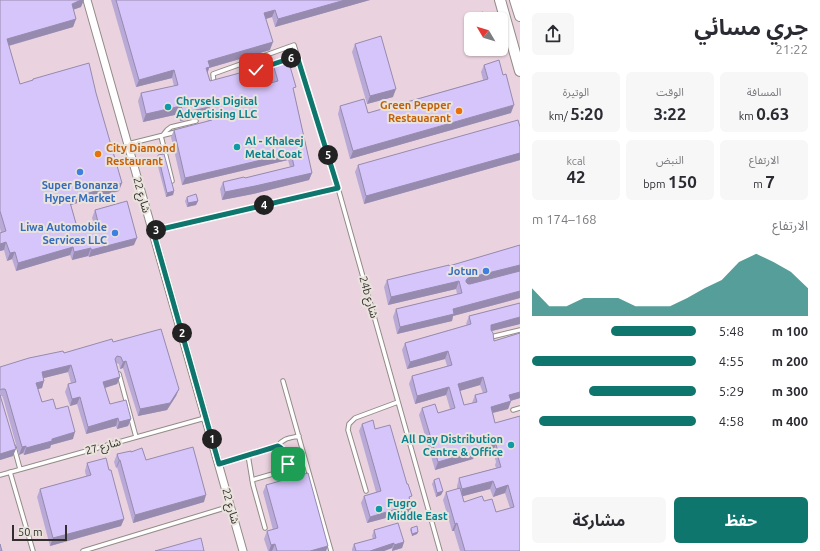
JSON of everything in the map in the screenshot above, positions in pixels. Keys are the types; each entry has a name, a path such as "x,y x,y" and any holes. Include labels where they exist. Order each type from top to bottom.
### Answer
{"street":[{"name":"شارع 22","path":"87,0 243,551"},
{"path":"500,0 520,71"},
{"path":"515,0 520,16"}],"lane":[{"name":"24b شارع","path":"222,81 214,84 213,74 294,45 338,188 440,551"},
{"path":"252,71 297,56"},
{"path":"162,135 170,127 196,121"},
{"path":"128,144 184,130"},
{"path":"162,135 172,181"},
{"path":"153,231 338,188"},
{"path":"491,337 520,330"},
{"path":"116,366 136,437"},
{"path":"284,381 331,551"},
{"path":"366,491 348,430 349,424 355,418 398,402"},
{"path":"513,410 520,408"},
{"name":"شارع 27","path":"0,475 206,418"},
{"path":"219,464 278,446 285,439 299,436"},
{"path":"13,444 20,469"},
{"path":"252,480 287,469 288,464 284,450 278,446"},
{"path":"248,455 252,480 265,528"},
{"path":"10,472 33,551"},
{"path":"83,551 231,506"}],"shaded area":[{"path":"0,0 520,0 520,551 0,551"}],"building":[{"path":"0,0 81,0 72,4 76,19 7,39 20,84 89,63 96,93 122,183 69,199 77,227 98,222 95,210 127,201 137,238 91,250 91,248 74,252 73,247 18,263 15,252 10,253 6,242 0,244 0,233 6,231 0,211"},
{"path":"116,0 345,0 278,19 275,10 264,13 273,42 208,61 210,67 206,68 210,81 262,67 267,84 278,81 272,61 287,56 296,87 293,88 312,173 225,192 223,182 294,166 291,153 185,178 174,130 212,120 209,107 183,113 181,106 146,114 141,93 178,85 174,70 139,80"},
{"path":"381,36 396,89 370,96 355,44"},
{"path":"499,60 503,75 506,74 514,105 353,151 340,106 364,99 368,113 488,79 484,65"},
{"path":"518,120 520,127 520,153 366,196 358,165"},
{"path":"164,154 174,191 167,193 158,155"},
{"path":"196,194 198,201 188,203 187,197"},
{"path":"520,245 520,265 468,278 466,282 470,284 520,271 520,291 453,309 454,314 400,327 396,309 462,293 459,281 391,297 387,280 449,266"},
{"path":"520,303 520,317 491,325 491,330 494,341 520,333 520,392 509,395 511,401 491,407 495,423 520,416 520,551 465,551 457,523 455,524 446,492 460,488 464,502 482,496 484,501 492,499 496,512 514,507 508,485 496,489 493,481 462,489 459,478 501,467 496,444 475,449 476,451 438,462 422,408 435,404 438,413 455,408 449,387 417,396 412,376 452,365 448,351 410,362 405,343 471,324 469,316","holes":["483,377 487,392 475,395 477,402 464,405 458,384"]},
{"path":"161,329 179,389 170,403 140,409 126,361 123,362 121,357 117,356 115,359 120,377 103,382 110,404 126,400 131,419 119,422 118,418 88,427 80,397 72,399 68,384 76,382 71,365 42,372 44,381 36,383 42,402 53,399 56,409 68,406 75,432 52,439 52,441 26,448 26,446 22,447 6,391 5,389 0,390 0,367 29,358 63,351 64,353 112,339 113,342"},
{"path":"0,395 16,449 0,454"},
{"path":"373,420 375,429 390,425 407,484 412,496 409,497 412,507 404,509 403,507 370,517 364,496 381,491 362,424"},
{"path":"193,447 206,495 135,515 117,454 131,452 142,448 146,460"},
{"path":"106,458 109,470 111,470 124,519 53,538 40,489 91,475 87,463"},
{"path":"308,473 328,546 310,551 277,551 275,544 271,545 267,531 278,528 266,485"},
{"path":"439,478 443,491 437,493 434,480"},
{"path":"398,523 404,542 394,545 394,543 370,551 356,551 354,544 376,538 374,530"},
{"path":"417,526 418,532 412,534 411,528"},
{"path":"201,538 204,551 155,551"}],"place":[{"name":"Chrysels Digital Advertising LLC","path":"168,107"},
{"name":"Green Pepper Restauarant","path":"459,111"},
{"name":"Al - Khaleej Metal Coat","path":"237,147"},
{"name":"City Diamond Restaurant","path":"98,154"},
{"name":"Super Bonanza Hyper Market","path":"80,172"},
{"name":"Liwa Automobile Services LLC","path":"115,233"},
{"name":"Jotun","path":"486,271"},
{"name":"All Day Distribution Centre & Office","path":"511,445"},
{"name":"Fugro Middle East","path":"379,509"}],"route":[{"path":"256,70 297,56 338,188 153,231 219,464 278,446 284,450 288,464"}]}
